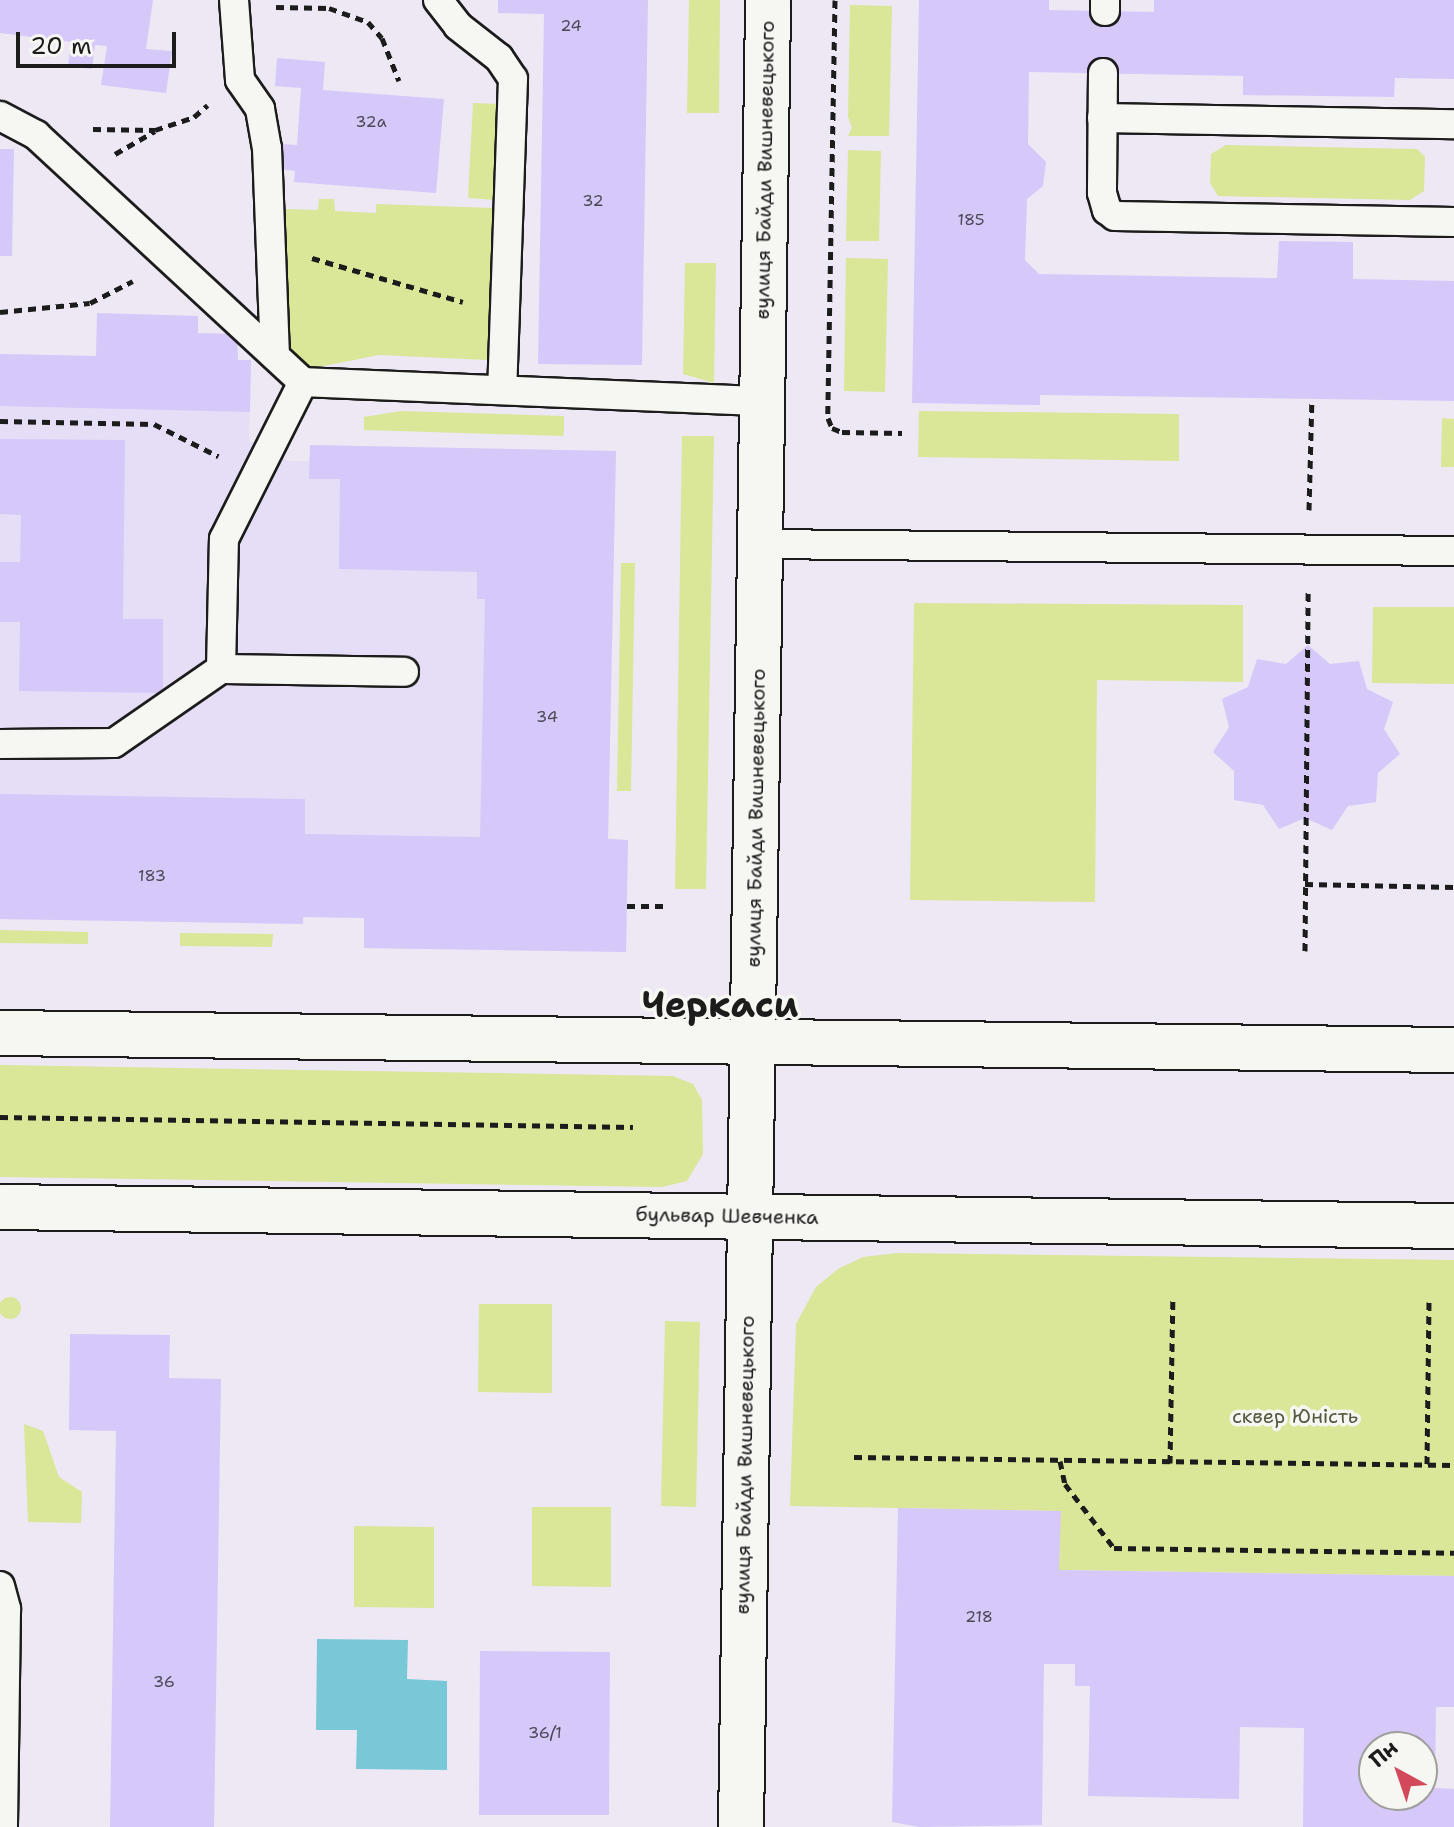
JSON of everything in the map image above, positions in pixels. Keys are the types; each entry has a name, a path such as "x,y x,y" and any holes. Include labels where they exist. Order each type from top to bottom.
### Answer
{"main road":[{"name":"вулиця Байди Вишневецького","path":"741,1827 768,0"},
{"path":"0,1033 1454,1050"},
{"name":"бульвар Шевченка","path":"0,1207 1454,1226"}],"lane":[{"path":"438,0 458,26 499,58 513,79 502,389"},
{"path":"234,3 240,80 263,117 271,228 275,356"},
{"path":"1103,73 1103,203 1115,216 1454,222"},
{"path":"0,116 45,144 303,382 762,401"},
{"path":"1102,118 1454,124"},
{"path":"221,669 224,539 303,382"},
{"path":"760,544 1454,551"},
{"path":"0,744 114,743 221,669 404,672"},
{"path":"0,1586 6,1609 3,1827"}],"path":[{"path":"835,0 828,360 832,428 902,433"},
{"path":"234,3 329,8 361,18 382,38 399,81"},
{"path":"45,144 69,126 122,132 169,127 194,117 240,80"},
{"path":"271,228 299,251 333,267 438,290 487,315 505,317"},
{"path":"0,312 107,298 131,282 162,250"},
{"path":"818,360 828,360"},
{"path":"1308,550 1312,399"},
{"path":"0,421 154,424 255,476"},
{"path":"1305,951 1308,606"},
{"path":"1305,884 1454,887"},
{"path":"627,906 663,906"},
{"path":"0,1117 633,1127"},
{"path":"1170,1463 1173,1297"},
{"path":"1427,1464 1429,1302"},
{"path":"854,1457 1454,1465"},
{"path":"1060,1461 1065,1484 1114,1548 1454,1553"}],"shaded area":[{"path":"0,354 251,360 249,441 289,461 310,461 310,445 616,451 608,839 628,840 626,952 364,948 364,918 304,917 303,924 0,919"}],"green space":[{"path":"689,0 720,0 719,113 687,113"},
{"path":"850,5 892,6 889,136 848,136 852,128 848,117"},
{"path":"473,103 499,104 495,200 468,198"},
{"path":"1226,145 1417,149 1425,157 1424,191 1410,200 1218,196 1210,183 1211,154"},
{"path":"848,150 881,151 879,241 846,241"},
{"path":"319,199 334,199 335,211 376,213 376,204 494,208 487,360 379,355 308,369 289,351 284,209 318,210"},
{"path":"846,258 888,259 885,392 844,391"},
{"path":"685,263 716,263 714,383 683,374"},
{"path":"401,411 564,416 564,430 563,436 364,430 364,417"},
{"path":"919,411 1179,414 1179,461 918,457"},
{"path":"1442,418 1454,419 1454,467 1441,467"},
{"path":"682,436 714,436 706,889 675,889"},
{"path":"621,563 635,563 631,791 617,791"},
{"path":"914,603 1243,605 1243,682 1097,680 1095,902 910,900"},
{"path":"1373,607 1454,607 1454,684 1372,683"},
{"path":"0,930 88,932 88,944 0,943"},
{"path":"180,933 273,934 272,947 180,946"},
{"path":"0,1065 673,1076 693,1084 702,1100 703,1154 687,1181 662,1187 0,1177"},
{"name":"сквер Юність","path":"897,1253 1454,1260 1454,1576 1059,1570 1060,1511 790,1506 796,1324 816,1287 838,1269 863,1257"},
{"path":"10,1297 18,1300 21,1308 18,1316 10,1319 2,1316 -1,1308 2,1300"},
{"path":"479,1304 552,1304 552,1393 478,1392"},
{"path":"665,1321 700,1322 696,1507 661,1506"},
{"path":"24,1424 43,1431 59,1477 82,1492 81,1523 28,1522"},
{"path":"532,1507 611,1507 611,1587 532,1586"},
{"path":"354,1526 434,1527 434,1608 354,1607"}],"water":[{"path":"317,1639 408,1640 407,1679 447,1681 447,1770 356,1769 357,1730 316,1730"}],"building":[{"path":"0,0 153,0 146,49 172,51 166,93 101,85 107,46 95,45 92,69 68,66 71,42 0,33"},
{"path":"498,0 648,0 642,365 538,364 544,14 498,13"},
{"path":"919,0 1049,0 1049,10 1154,12 1154,0 1454,0 1454,79 1395,78 1394,97 1243,95 1243,76 1029,72 1028,144 1046,162 1043,186 1027,199 1025,260 1039,274 1277,278 1279,241 1353,242 1353,279 1454,281 1454,401 1040,395 1040,405 912,403"},
{"path":"277,58 325,62 323,90 444,99 436,193 294,182 295,171 280,169 282,144 297,145 301,88 275,86"},
{"path":"0,149 14,149 12,256 0,256"},
{"path":"97,313 198,316 198,333 237,334 238,360 251,360 250,412 0,406 0,354 96,356"},
{"path":"0,439 125,440 123,619 163,619 163,693 19,691 20,622 0,622 0,562 20,562 21,515 0,514"},
{"path":"310,445 616,451 608,839 628,840 626,952 364,948 364,918 303,917 303,924 0,919 0,794 305,799 305,834 480,837 485,599 477,599 477,572 339,569 340,479 309,479"},
{"path":"1308,645 1330,664 1359,661 1367,689 1393,702 1384,729 1400,754 1378,773 1376,802 1348,806 1332,830 1305,818 1279,829 1263,805 1234,800 1234,771 1213,752 1229,727 1222,699 1248,687 1257,659 1286,664"},
{"path":"70,1334 170,1335 169,1378 221,1379 214,1827 110,1827 116,1431 69,1430"},
{"path":"898,1508 1061,1511 1059,1570 1454,1576 1454,1707 1436,1707 1436,1731 1358,1731 1358,1811 1438,1811 1438,1788 1454,1789 1454,1827 1303,1827 1304,1728 1240,1727 1239,1799 1088,1796 1090,1686 1075,1686 1075,1664 1044,1664 1042,1825 920,1827 892,1822"},
{"path":"480,1651 610,1652 609,1815 479,1815"}],"district":[{"name":"Черкаси","path":"720,1005"}]}
